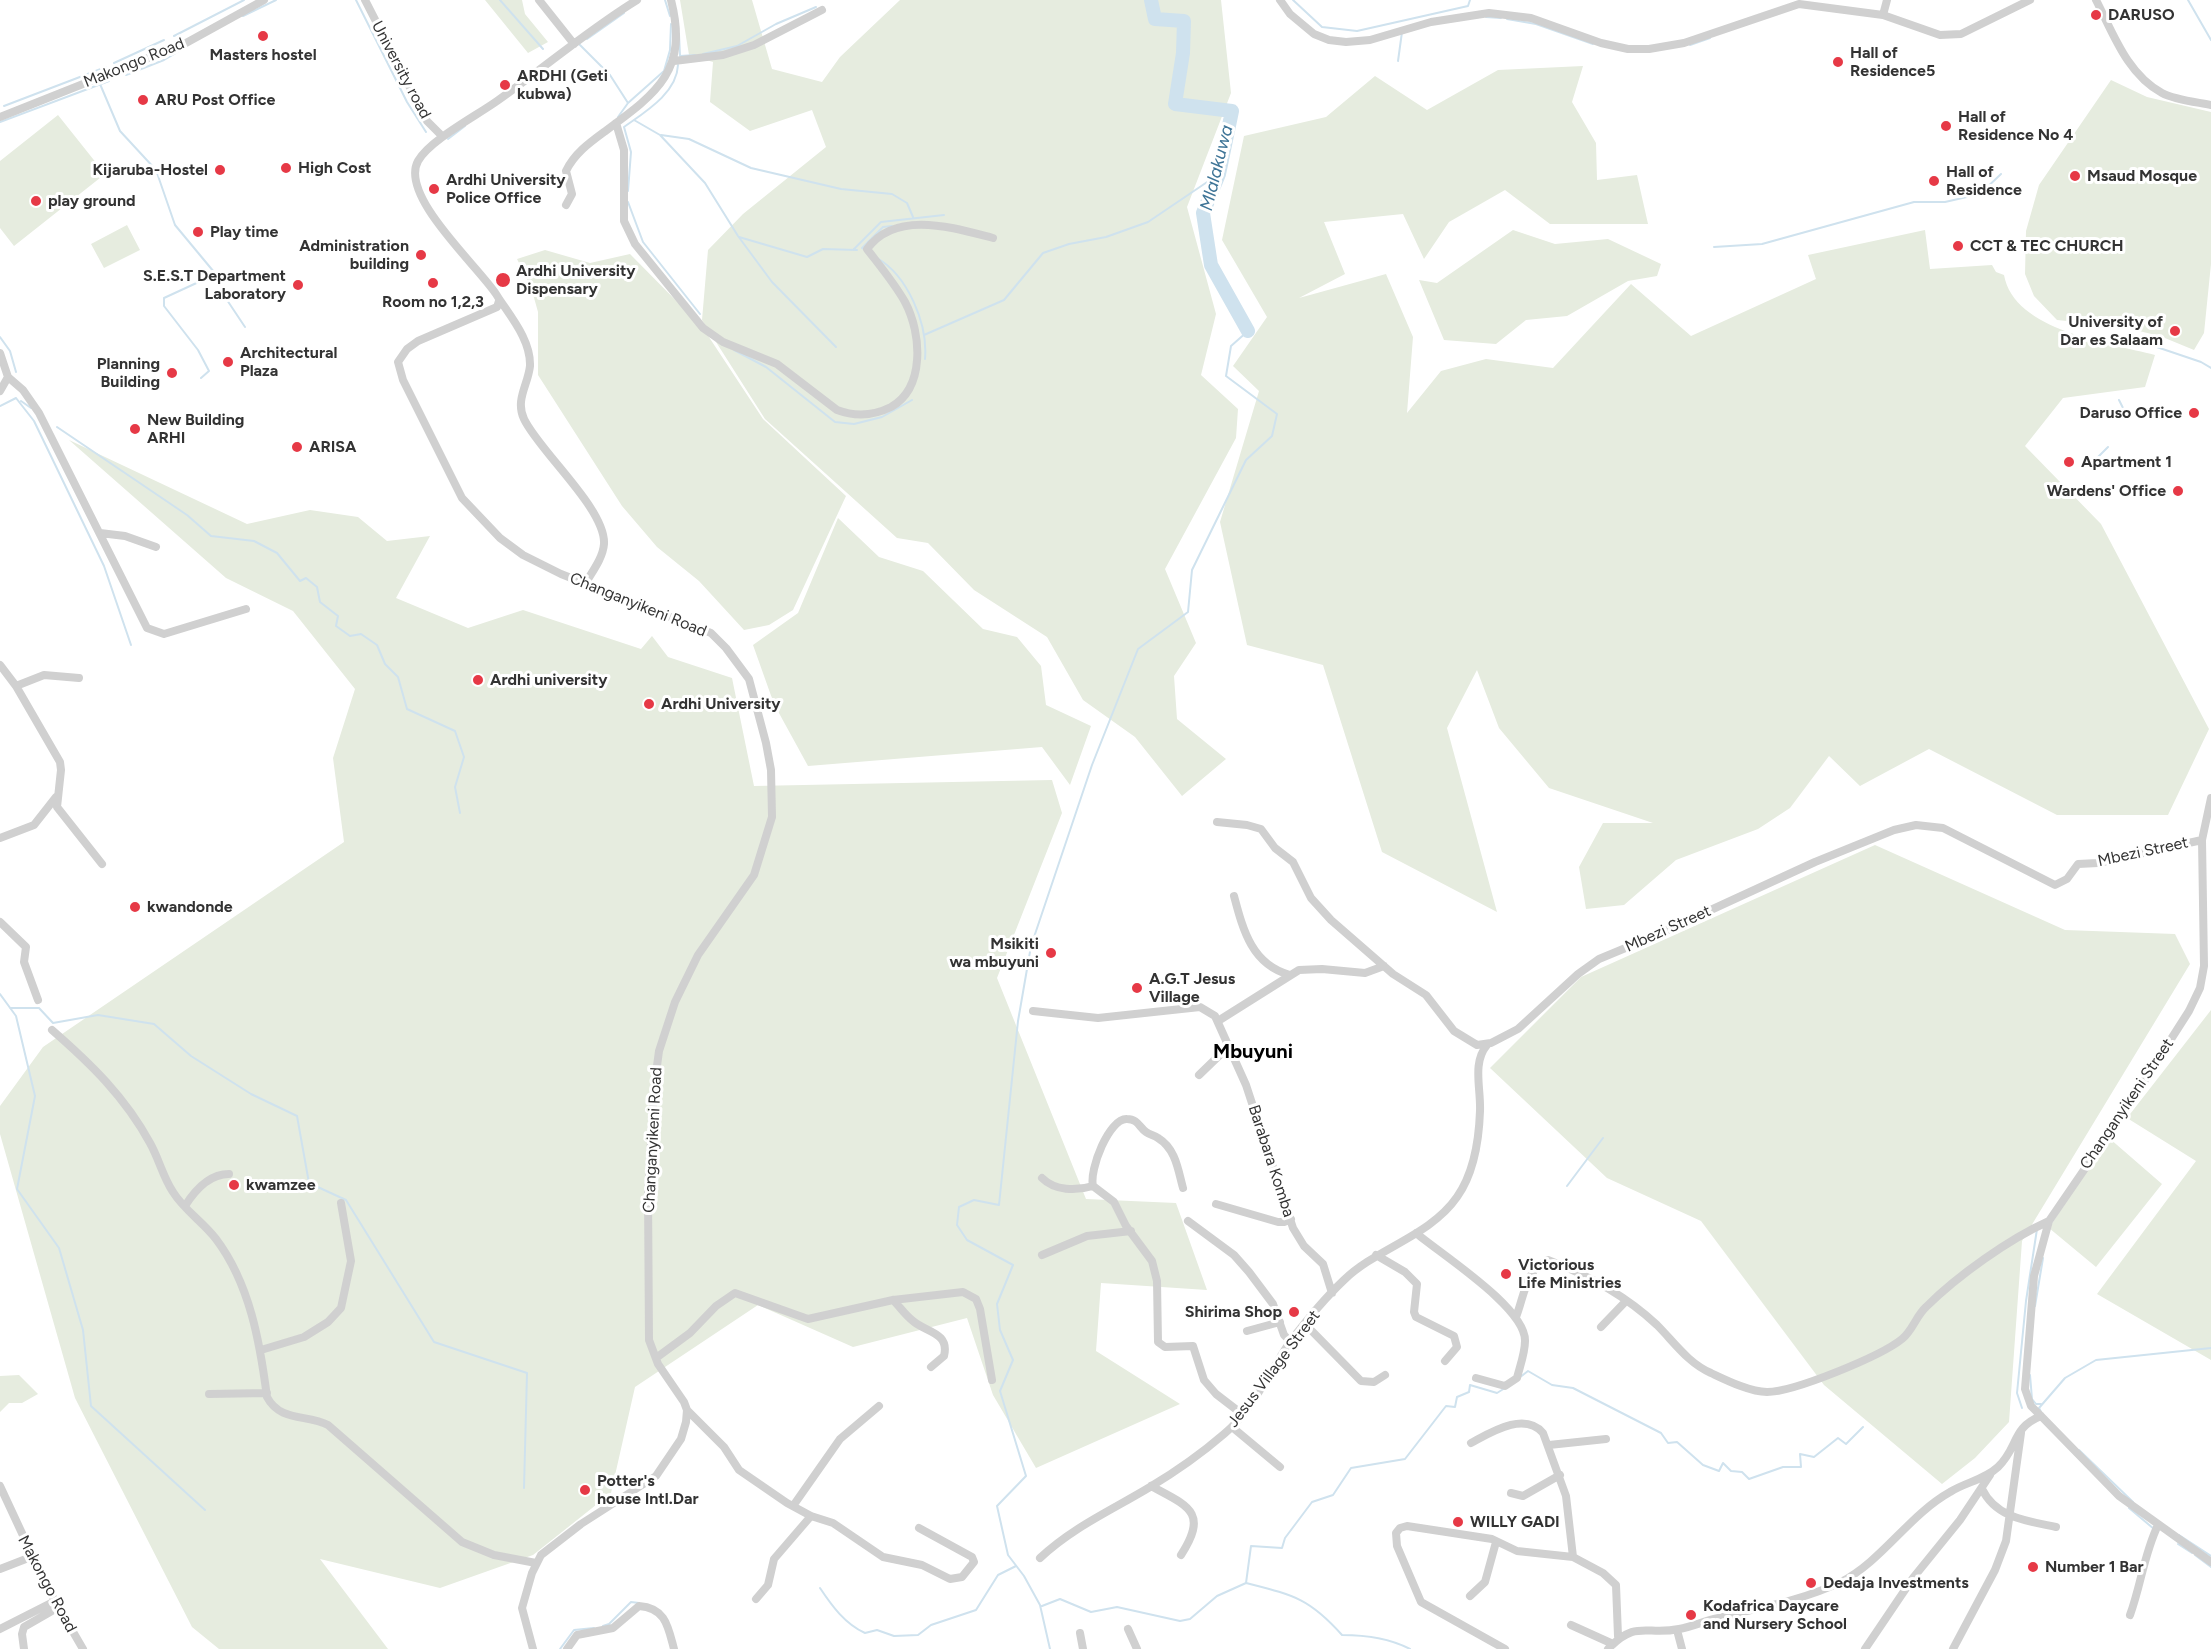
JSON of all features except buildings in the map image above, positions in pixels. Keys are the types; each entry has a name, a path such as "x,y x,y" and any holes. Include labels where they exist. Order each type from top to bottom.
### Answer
{"street":[{"name":"Makongo Road","path":"0,117 186,43 264,0"},
{"name":"University road","path":"365,0 427,121 442,136"},
{"path":"539,0 574,44"},
{"path":"585,584 602,554 603,532 574,485 524,419 520,399 530,367 529,353 520,330 497,296 427,209 419,192 418,161 442,136 496,102 637,0"},
{"path":"566,205 572,195 566,177 568,166 592,140 661,85 674,61 675,16 671,0"},
{"path":"1280,0 1290,14 1314,34 1329,40 1346,42 1370,40 1431,22 1489,13 1531,18 1601,43 1639,49 1684,43 1800,4 1882,15 1920,30 1951,35 1961,34 2030,0"},
{"path":"1882,15 1887,0"},
{"path":"2096,0 2130,65 2147,83 2163,94 2211,105"},
{"path":"674,61 723,55 743,48 822,9"},
{"path":"616,123 624,150 624,221 639,250 694,318 711,335 777,364 822,399 848,414 870,414 887,409 908,394 915,380 915,333 906,303 867,249 870,244 885,233 924,225 945,225 993,238"},
{"name":"Changanyikeni Road","path":"499,302 497,307 412,345 401,355 399,371 450,477 469,508 523,555 585,584 711,633 726,648 749,679 759,711 771,770 772,817 754,875 698,955 675,1002 659,1050 654,1088 648,1193 647,1318 649,1340 656,1358 680,1393 687,1410 724,1447 739,1470 793,1506 811,1516 832,1523 883,1557 922,1565 950,1579 962,1577 971,1568 974,1562 965,1551 919,1528"},
{"path":"0,353 8,377 23,390 39,413 144,623 152,632 164,634 246,609"},
{"path":"0,391 8,377"},
{"path":"100,533 125,536 156,547"},
{"path":"0,665 16,686 60,762 57,807 62,817 102,864"},
{"path":"16,686 44,675 79,678"},
{"path":"0,838 34,825 57,796"},
{"name":"Changanyikeni Street","path":"2041,1416 2031,1406 2025,1389 2034,1276 2049,1221 2134,1097 2194,1002 2204,966 2202,840 2211,798"},
{"path":"1217,822 1261,829 1275,848 1293,862 1318,907 1384,966 1426,995 1454,1031 1478,1044 1487,1045"},
{"name":"Mbezi Street","path":"1487,1045 1518,1029 1578,974 1599,959 1652,938 1815,862 1894,830 1916,825 1943,828 2055,885 2067,879 2078,864 2098,863 2202,840"},
{"path":"1234,896 1243,928 1256,954 1273,970 1290,975"},
{"path":"0,922 26,947 24,962 38,1000"},
{"path":"1033,1011 1098,1018 1200,1007 1215,1016 1218,1021 1299,970 1372,972 1384,966"},
{"name":"Barabara Komba","path":"1218,1021 1246,1085 1293,1228 1304,1246 1318,1258 1327,1271 1332,1293"},
{"path":"52,1030 102,1074 121,1098 151,1144 174,1195 216,1240 234,1266 261,1350 267,1393 272,1405 288,1416 314,1418 328,1425 462,1542 494,1555 536,1563"},
{"name":"Jesus Village Street","path":"1040,1558 1070,1531 1151,1486 1232,1427 1291,1342 1344,1280 1376,1255 1416,1233 1446,1210 1456,1198 1473,1160 1480,1108 1478,1066 1480,1056 1487,1045"},
{"path":"1198,1075 1228,1047"},
{"path":"1093,1186 1094,1166 1104,1141 1119,1121 1129,1119 1165,1144 1177,1161 1183,1188"},
{"path":"185,1206 198,1189 215,1176 229,1174"},
{"path":"1042,1178 1059,1188 1093,1186 1114,1202 1131,1232 1148,1252 1157,1275 1158,1342 1166,1347 1191,1345 1204,1380 1215,1394 1242,1414"},
{"path":"261,1350 304,1338 328,1322 341,1308 351,1261 340,1203"},
{"path":"1216,1204 1278,1222 1291,1219"},
{"path":"1188,1221 1242,1264 1273,1304 1284,1335 1291,1342"},
{"path":"1516,1317 1533,1270 1539,1263 1548,1260 1606,1285 1655,1324 1698,1366 1744,1386 1765,1392 1774,1391 1812,1382 1888,1349 1910,1333 1921,1311 1945,1288 2019,1236 2049,1221"},
{"path":"1042,1255 1088,1236 1131,1232"},
{"path":"1416,1233 1491,1292 1516,1317 1525,1340 1517,1378 1505,1386 1476,1378"},
{"path":"1376,1255 1405,1272 1415,1281 1416,1317 1454,1336 1456,1347 1445,1361"},
{"path":"656,1358 690,1333 716,1306 735,1293 808,1319 894,1300 963,1292 970,1294 980,1309 986,1330 992,1380"},
{"path":"894,1300 912,1321 933,1330 942,1341 944,1356 931,1367"},
{"path":"1601,1327 1626,1301"},
{"path":"1247,1331 1280,1322"},
{"path":"1305,1324 1361,1381 1374,1382 1385,1375"},
{"path":"209,1394 267,1393"},
{"path":"793,1506 840,1439 879,1406"},
{"path":"533,1649 522,1608 536,1563 546,1549 656,1476 681,1439 687,1410"},
{"path":"1865,1649 1913,1578 1982,1489 1991,1473 2007,1456 2022,1428 2027,1422 2041,1416 2119,1496 2211,1562"},
{"path":"1470,1443 1498,1429 1524,1424 1540,1428 1560,1475 1570,1515 1573,1557"},
{"path":"1232,1427 1280,1467"},
{"path":"1953,1649 1995,1570 2006,1541 2022,1428"},
{"path":"1549,1445 1606,1439"},
{"path":"1618,1636 1631,1632 1677,1630 1778,1604 1842,1581 1866,1564 1923,1510 1952,1490 1991,1473"},
{"path":"1511,1493 1523,1496 1529,1494 1560,1475"},
{"name":"Makongo Road","path":"0,1486 32,1557 82,1649"},
{"path":"1151,1486 1178,1499 1192,1516 1194,1534 1180,1555"},
{"path":"1982,1489 1992,1506 2011,1517 2056,1527"},
{"path":"756,1599 768,1585 774,1559 811,1516"},
{"path":"2130,1615 2141,1580 2142,1569 2158,1525"},
{"path":"1505,1649 1421,1602 1395,1539 1397,1530 1407,1526 1489,1539 1516,1551 1573,1557 1604,1573 1616,1585 1618,1636 1611,1646 1570,1625"},
{"path":"1470,1596 1485,1582 1497,1542"},
{"path":"0,1569 32,1557"},
{"path":"0,1629 56,1604"},
{"path":"24,1649 22,1634 24,1627 56,1604"},
{"path":"567,1649 577,1635 613,1628 639,1606 655,1610 665,1618 674,1649"},
{"path":"1128,1629 1137,1649"},
{"path":"1677,1630 1682,1649"},
{"path":"1080,1633 1083,1649"}],"shaded area":[{"path":"485,0 522,0 525,14 548,42 528,53"},
{"path":"680,0 752,0 772,69 822,82 840,57 900,0 1221,0 1231,93 1187,207 1216,314 1201,375 1238,409 1236,438 1165,569 1196,643 1174,676 1177,719 1226,759 1182,796 1135,737 1083,700 1047,637 974,590 928,543 897,538 765,419 702,320 708,250 743,214 826,147 812,110 750,131 710,102 713,62 689,55"},
{"path":"1583,66 1572,102 1596,143 1597,180 1637,175 1648,224 1550,224 1505,190 1449,222 1424,259 1403,214 1324,222 1345,274 1299,298 1386,274 1413,337 1407,413 1441,371 1486,359 1553,368 1631,284 1691,336 1816,279 1808,255 1925,230 1930,269 1992,265 1996,272 2004,275 2012,294 2025,309 2044,322 2066,332 2155,355 2145,387 2063,398 2025,446 2101,524 2209,729 2168,815 2057,815 1929,749 1860,786 1829,756 1790,808 1758,829 1676,860 1624,905 1586,909 1579,867 1603,823 1653,823 1549,788 1499,728 1477,670 1447,728 1497,912 1382,852 1323,665 1247,645 1220,522 1259,391 1233,366 1267,317 1222,240 1244,136 1326,117 1375,76 1427,110 1498,70"},
{"path":"2111,80 2147,97 2211,112 2211,264 2204,333 2194,350 2160,336 2118,326 2057,320 2034,296 2025,274 2026,231 2039,185"},
{"name":"play ground","path":"58,115 105,174 14,246 0,228 0,161"},
{"path":"127,225 140,250 104,268 91,244"},
{"path":"1513,230 1555,244 1608,239 1661,264 1657,276 1628,281 1567,316 1526,320 1496,344 1444,340 1419,280 1437,283"},
{"path":"545,250 590,263 630,254 703,328 763,419 846,496 793,610 769,625 744,630 699,581 657,547 622,506 538,375 538,312 531,287 517,259"},
{"path":"69,440 247,524 310,510 358,517 387,541 430,536 396,598 468,628 523,610 641,649 652,636 668,657 732,678 754,786 1052,780 1062,813 997,978 1086,1199 1176,1203 1207,1290 1101,1283 1096,1351 1180,1404 1036,1468 993,1395 967,1318 853,1347 758,1305 635,1387 611,1493 533,1555 440,1588 320,1559 388,1649 219,1649 192,1627 75,1398 0,1134 0,1106 43,1047 344,842 333,758 355,689 293,611 226,578"},
{"path":"838,518 879,557 923,571 983,629 1017,637 1041,666 1046,705 1091,726 1070,785 1042,747 808,766 774,704 753,645 798,613"},
{"path":"1875,845 2065,930 2175,934 2190,964 2022,1241 2009,1422 1975,1458 1942,1484 1824,1385 1701,1221 1607,1178 1490,1068 1581,977"},
{"path":"2211,1010 2211,1360 2097,1294 2196,1161 2127,1118"},
{"path":"2109,1138 2162,1184 2096,1267 2049,1228"},
{"path":"19,1375 38,1394 22,1403 9,1403 0,1412 0,1376"}],"waterway":[{"path":"174,36 244,0"},
{"path":"243,16 276,0"},
{"path":"356,0 407,102 426,132"},
{"path":"500,0 543,49"},
{"path":"665,0 670,16"},
{"name":"Mlalakuwa","path":"1151,0 1155,19 1184,21 1183,53 1175,104 1232,111 1219,174 1203,213 1211,265 1248,331"},
{"path":"1293,0 1322,27 1357,31 1468,6 1470,0"},
{"path":"2188,0 2211,40"},
{"path":"703,54 737,46 776,24 816,7"},
{"path":"587,39 624,13"},
{"path":"1486,17 1501,18"},
{"path":"1507,19 1536,24 1593,44"},
{"path":"618,117 628,103 664,71 670,50 671,24"},
{"path":"1398,61 1402,32"},
{"path":"679,34 680,56 695,55"},
{"path":"1690,45 1710,38"},
{"path":"114,63 164,40"},
{"path":"579,44 610,75 628,103"},
{"path":"126,75 164,60 181,50"},
{"path":"628,191 631,152 624,127 666,93 676,75 678,65"},
{"path":"4,106 106,67"},
{"path":"0,122 109,81"},
{"path":"100,84 120,131 156,170 175,225 214,272"},
{"path":"634,120 660,135 705,183 738,236 772,282 836,347"},
{"path":"448,139 465,126"},
{"path":"661,135 689,139 751,168 841,189 892,194 907,203 913,217"},
{"path":"924,335 1004,300 1043,253 1069,244 1106,237 1148,222 1219,174"},
{"path":"1714,247 1762,244 1914,202 1945,202 1980,194 2001,174"},
{"path":"628,202 643,242 700,314"},
{"path":"854,249 881,222 944,215"},
{"path":"865,250 862,248 883,227 892,226"},
{"path":"739,237 807,257 823,249 857,250"},
{"path":"877,258 898,276 914,302 923,331 925,359"},
{"path":"201,378 209,371 198,350 164,306 164,298 216,274 225,297 245,327"},
{"path":"1050,1649 1040,1605 1024,1576 1008,1555 997,1506 1026,1476 1000,1391 1013,1360 1000,1330 997,1304 1013,1265 967,1240 957,1225 959,1207 974,1200 999,1205 1018,1021 1031,946 1092,765 1138,649 1188,612 1192,570 1246,460 1272,436 1277,414 1226,376 1231,346 1248,331"},
{"path":"0,337 10,351 16,372"},
{"path":"2136,340 2201,362 2211,368"},
{"path":"734,350 766,367 835,422 854,424 882,417 912,400"},
{"path":"16,398 34,421 104,566 131,645"},
{"path":"0,406 16,398"},
{"path":"2119,400 2123,408 2120,416"},
{"path":"21,401 31,408"},
{"path":"57,427 187,515 211,536 254,541 277,553 300,581 306,578 317,587 320,602 338,616 336,626 350,636 361,634 377,645 385,664 398,677 407,709 455,731 464,757 455,787 460,813"},
{"path":"2094,461 2108,447"},
{"path":"0,994 16,1016 35,1096 17,1189 59,1248 83,1330 91,1406 205,1510"},
{"path":"10,1008 39,1008 53,1023 98,1015 154,1024 191,1056 251,1094 297,1116 309,1183 346,1200 434,1342 527,1373 524,1488"},
{"path":"1567,1186 1603,1138"},
{"path":"2022,1408 2017,1393 2026,1301 2037,1229"},
{"path":"2035,1306 2043,1258"},
{"path":"2041,1412 2039,1408 2065,1378 2096,1360 2211,1348"},
{"path":"1519,1378 1528,1371 1552,1385 1573,1388 1661,1433 1668,1443 1677,1442 1703,1465 1719,1471 1723,1463 1731,1471 1742,1472 1749,1479 1783,1467 1801,1467 1800,1454 1814,1457 1838,1438 1846,1444 1863,1427"},
{"path":"2030,1375 2032,1399 2036,1404 2041,1404"},
{"path":"1042,1606 1060,1599 1091,1612 1117,1607 1180,1621 1190,1619 1217,1596 1246,1583 1251,1546 1282,1548 1285,1538 1312,1502 1333,1495 1351,1468 1405,1459 1446,1406 1455,1407 1457,1397 1469,1392 1470,1385 1497,1393 1505,1388"},
{"path":"2079,1450 2133,1502"},
{"path":"2129,1508 2154,1529"},
{"path":"2179,1535 2211,1556"},
{"path":"2178,1544 2192,1553"},
{"path":"2195,1555 2211,1567"},
{"path":"820,1588 845,1620 865,1633 877,1630 894,1636 918,1635 931,1625 976,1610 998,1575 1016,1566"},
{"path":"1246,1583 1288,1595 1310,1605 1342,1635 1377,1638 1410,1649"},
{"path":"603,1626 609,1624 631,1602 639,1603"},
{"path":"560,1649 574,1630 594,1628"}],"place":[{"name":"DARUSO","path":"2096,15"},
{"name":"Masters hostel","path":"263,36"},
{"name":"Hall of Residence5","path":"1838,62"},
{"name":"ARDHI (Geti kubwa)","path":"505,85"},
{"name":"ARU Post Office","path":"143,100"},
{"name":"Hall of Residence No 4","path":"1946,126"},
{"name":"High Cost","path":"286,168"},
{"name":"Kijaruba-Hostel","path":"220,170"},
{"name":"Msaud Mosque","path":"2075,176"},
{"name":"Hall of Residence","path":"1934,181"},
{"name":"Ardhi University Police Office","path":"434,189"},
{"name":"play ground","path":"36,201"},
{"name":"Play time","path":"198,232"},
{"name":"CCT & TEC CHURCH","path":"1958,246"},
{"name":"Administration building","path":"421,255"},
{"name":"Ardhi University Dispensary","path":"503,280"},
{"name":"Room no 1,2,3","path":"433,283"},
{"name":"S.E.S.T Department Laboratory","path":"298,285"},
{"name":"University of Dar es Salaam","path":"2175,331"},
{"name":"Architectural Plaza","path":"228,362"},
{"name":"Planning Building","path":"172,373"},
{"name":"Daruso Office","path":"2194,413"},
{"name":"New Building ARHI","path":"135,429"},
{"name":"ARISA","path":"297,447"},
{"name":"Apartment 1","path":"2069,462"},
{"name":"Wardens' Office","path":"2178,491"},
{"name":"Ardhi university","path":"478,680"},
{"name":"Ardhi University","path":"649,704"},
{"name":"kwandonde","path":"135,907"},
{"name":"Msikiti wa mbuyuni","path":"1051,953"},
{"name":"A.G.T Jesus Village","path":"1137,988"},
{"name":"kwamzee","path":"234,1185"},
{"name":"Victorious Life Ministries","path":"1506,1274"},
{"name":"Shirima Shop","path":"1294,1312"},
{"name":"Potter's house Intl.Dar","path":"585,1490"},
{"name":"WILLY GADI","path":"1458,1522"},
{"name":"Number 1 Bar","path":"2033,1567"},
{"name":"Dedaja Investments","path":"1811,1583"},
{"name":"Kodafrica Daycare and Nursery School","path":"1691,1615"}],"district":[{"name":"Mbuyuni","path":"1253,1052"}]}
